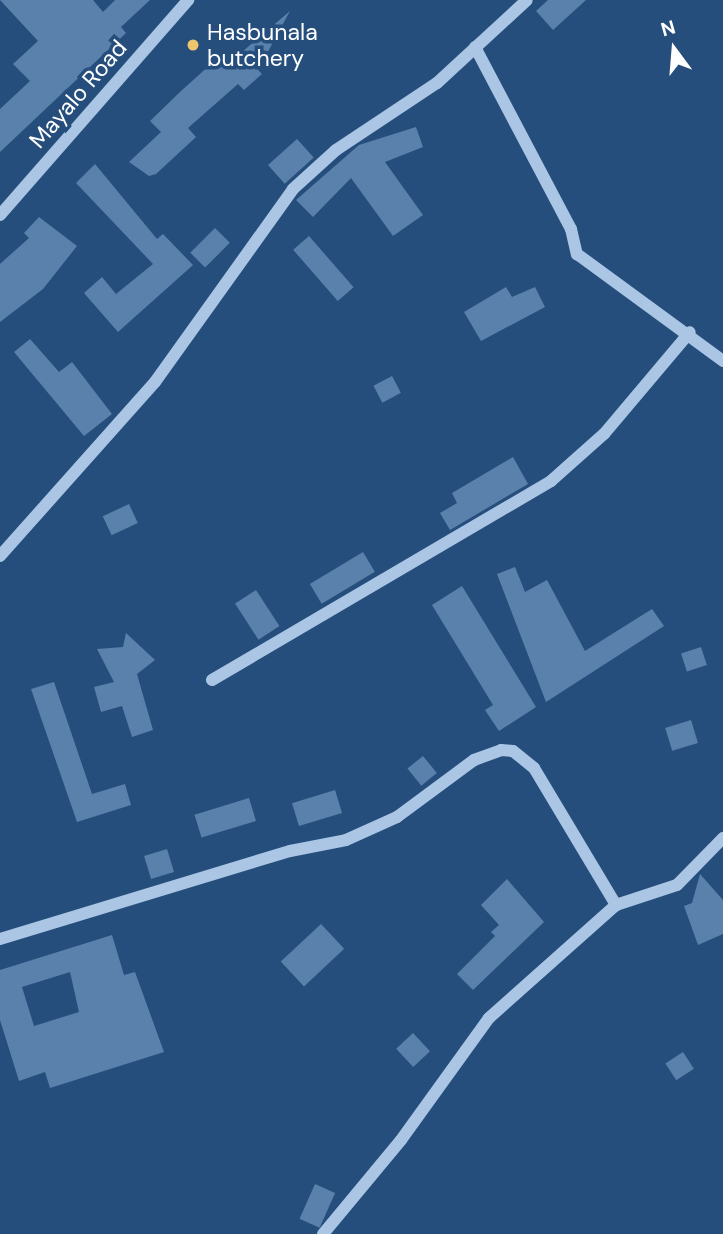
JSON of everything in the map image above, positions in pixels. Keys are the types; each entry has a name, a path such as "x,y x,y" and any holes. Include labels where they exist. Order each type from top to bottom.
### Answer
{"street":[{"name":"Mayalo Road","path":"0,215 188,0"},
{"path":"0,556 155,382 293,189 335,150 437,83 527,0"},
{"path":"475,47 571,229 577,254 690,332 723,361"},
{"path":"212,680 551,481 604,434 690,332"},
{"path":"0,939 290,851 346,840 397,817 474,760 501,750 513,751 534,768 616,905"},
{"path":"323,1234 463,1060 489,1018 616,905 677,885 723,838"}],"building":[{"path":"0,0 93,0 103,12 115,0 150,0 121,27 126,33 0,152 0,109 30,81 13,64 38,41"},
{"path":"548,0 586,0 553,30 536,11"},
{"path":"290,11 258,70 262,74 244,90 238,84 188,128 196,137 156,174 149,176 129,162 161,132 150,121 181,91 221,55 229,63"},
{"path":"416,127 423,147 385,162 423,215 393,236 351,178 313,217 296,200 359,145"},
{"path":"297,139 314,158 285,184 268,165"},
{"path":"95,164 157,239 163,234 193,265 118,332 84,293 102,277 116,294 153,264 76,183"},
{"path":"39,217 77,246 43,289 0,322 0,264 29,238 24,233"},
{"path":"215,228 230,243 205,268 190,253"},
{"path":"309,236 354,287 338,301 293,250"},
{"path":"506,287 512,297 535,287 545,307 481,341 464,312"},
{"path":"30,339 59,372 72,362 112,414 84,436 14,352"},
{"path":"392,376 401,393 382,403 373,386"},
{"path":"513,457 528,484 450,530 440,513 457,503 452,493"},
{"path":"129,504 138,523 112,535 103,516"},
{"path":"363,552 375,572 322,604 310,584"},
{"path":"515,567 525,592 547,580 585,651 652,609 664,626 546,702 497,574"},
{"path":"462,586 536,707 499,731 485,710 493,705 432,605"},
{"path":"256,590 279,626 258,640 235,604"},
{"path":"126,633 155,660 137,674 153,730 132,737 122,706 101,712 94,687 114,682 97,649 123,647"},
{"path":"701,647 707,665 687,672 681,653"},
{"path":"54,682 92,794 125,784 131,805 77,822 31,689"},
{"path":"691,720 698,743 672,751 665,728"},
{"path":"423,756 437,773 421,786 407,769"},
{"path":"335,790 342,813 299,826 292,803"},
{"path":"249,798 256,821 202,838 194,815"},
{"path":"167,849 174,872 151,879 144,856"},
{"path":"700,874 723,900 723,934 698,945 684,906 692,903"},
{"path":"507,879 544,922 473,990 457,974 495,936 491,932 499,925 481,905"},
{"path":"321,924 344,949 304,986 281,962"},
{"path":"112,935 124,975 135,972 164,1052 50,1088 45,1072 19,1081 0,1020 0,970","holes":["70,972 79,1012 34,1026 22,987"]},
{"path":"413,1033 430,1051 413,1067 396,1049"},
{"path":"683,1052 694,1069 676,1080 665,1063"},
{"path":"315,1184 335,1193 320,1228 300,1219"}],"place":[{"name":"Hasbunala butchery","path":"193,45"}]}
